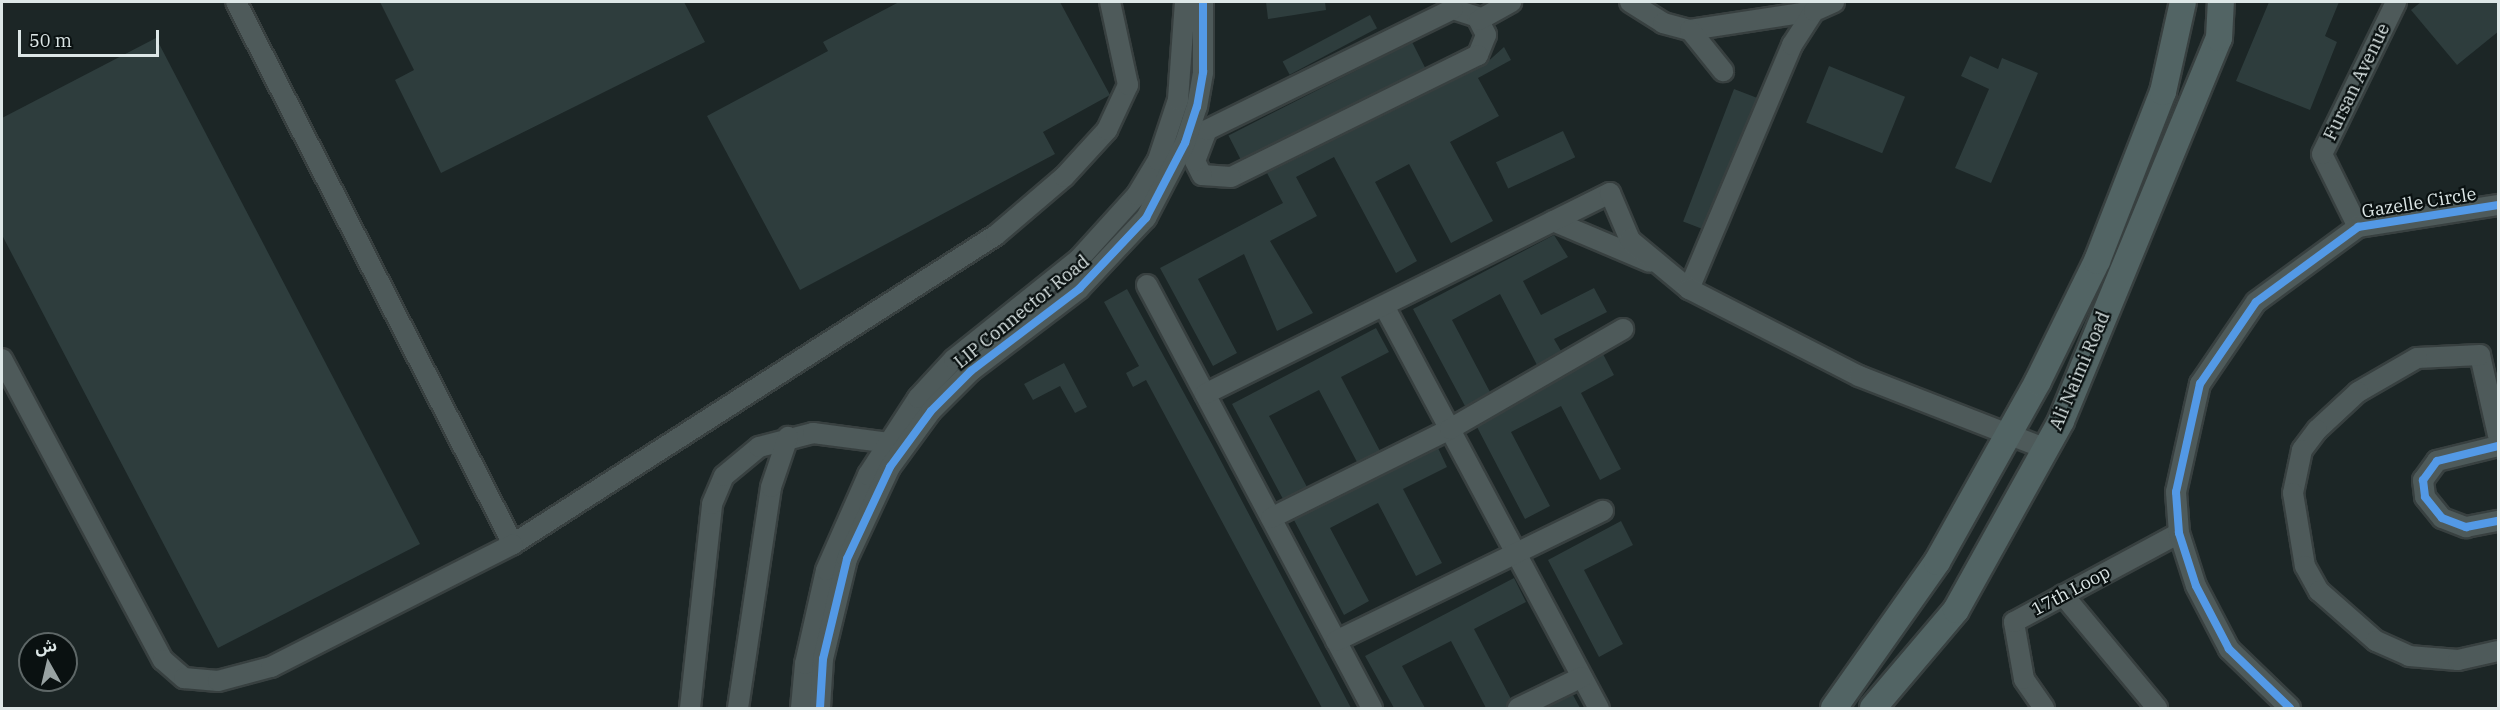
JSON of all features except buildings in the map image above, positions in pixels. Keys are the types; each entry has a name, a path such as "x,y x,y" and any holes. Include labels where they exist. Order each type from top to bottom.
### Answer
{"main road":[{"name":"Ali Naimi Road","path":"1834,708 1937,562 2008,434 2097,261 2163,92 2183,2"},
{"name":"Ali Naimi Road","path":"1873,708 1956,610 2046,448 2219,38 2222,2"}],"street":[{"path":"236,2 513,544"},
{"path":"2,359 163,660 184,678 218,681 271,667 513,544 996,235 1064,177 1107,130 1128,85 1110,2"},
{"name":"LIP Connector Road","path":"801,708 805,664 826,570 843,523 954,359 1079,259 1137,195 1158,160 1178,100 1185,2"},
{"name":"LIP Connector Road","path":"820,708 823,659 847,559 896,444 971,371 1116,254 1165,184 1197,106 1203,72 1203,2"},
{"path":"1479,20 1511,2"},
{"path":"1630,2 1664,23 1690,30 1814,11 1834,2"},
{"name":"Fursan Avenue","path":"2358,227 2322,154 2396,2"},
{"path":"1453,9 1479,20 1486,35 1478,55 1231,177 1202,175 1195,161 1207,130 1453,9"},
{"path":"1689,289 1792,45 1814,11"},
{"path":"1690,30 1723,71"},
{"path":"1197,106 1207,130"},
{"path":"1205,394 1610,193 1630,240 1650,262"},
{"name":"Gazelle Circle","path":"2290,708 2229,650 2196,586 2179,533 2176,492 2200,384 2256,302 2358,227 2499,205"},
{"path":"1553,221 1650,262 1689,289 1859,376 2046,448"},
{"path":"1147,285 1372,708"},
{"path":"1384,306 1599,708"},
{"path":"1271,518 1450,429 1623,329"},
{"path":"2499,435 2480,355 2417,358 2358,392 2318,430 2302,450 2293,494 2305,566 2319,591 2376,641 2409,656 2458,660 2499,651"},
{"path":"690,708 712,504 738,462 759,447 788,437 813,433 896,444"},
{"path":"738,708 771,487 788,437"},
{"path":"2499,446 2437,461 2422,480 2425,497 2442,518 2466,527 2499,521"},
{"path":"1336,641 1603,511"},
{"name":"17th Loop","path":"2044,708 2024,679 2014,622 2179,533"},
{"path":"2063,595 2157,708"},
{"path":"1518,708 1582,677"}],"cycle path":[{"path":"820,708 823,659 847,559 890,467 931,411 971,371 1079,289 1146,218 1185,143 1197,107 1203,72 1203,2"},
{"path":"2290,708 2229,649 2196,586 2179,533 2176,492 2200,384 2256,302 2358,227 2498,205"},
{"path":"2498,446 2437,461 2423,480 2425,497 2442,518 2466,527 2498,521"}]}
